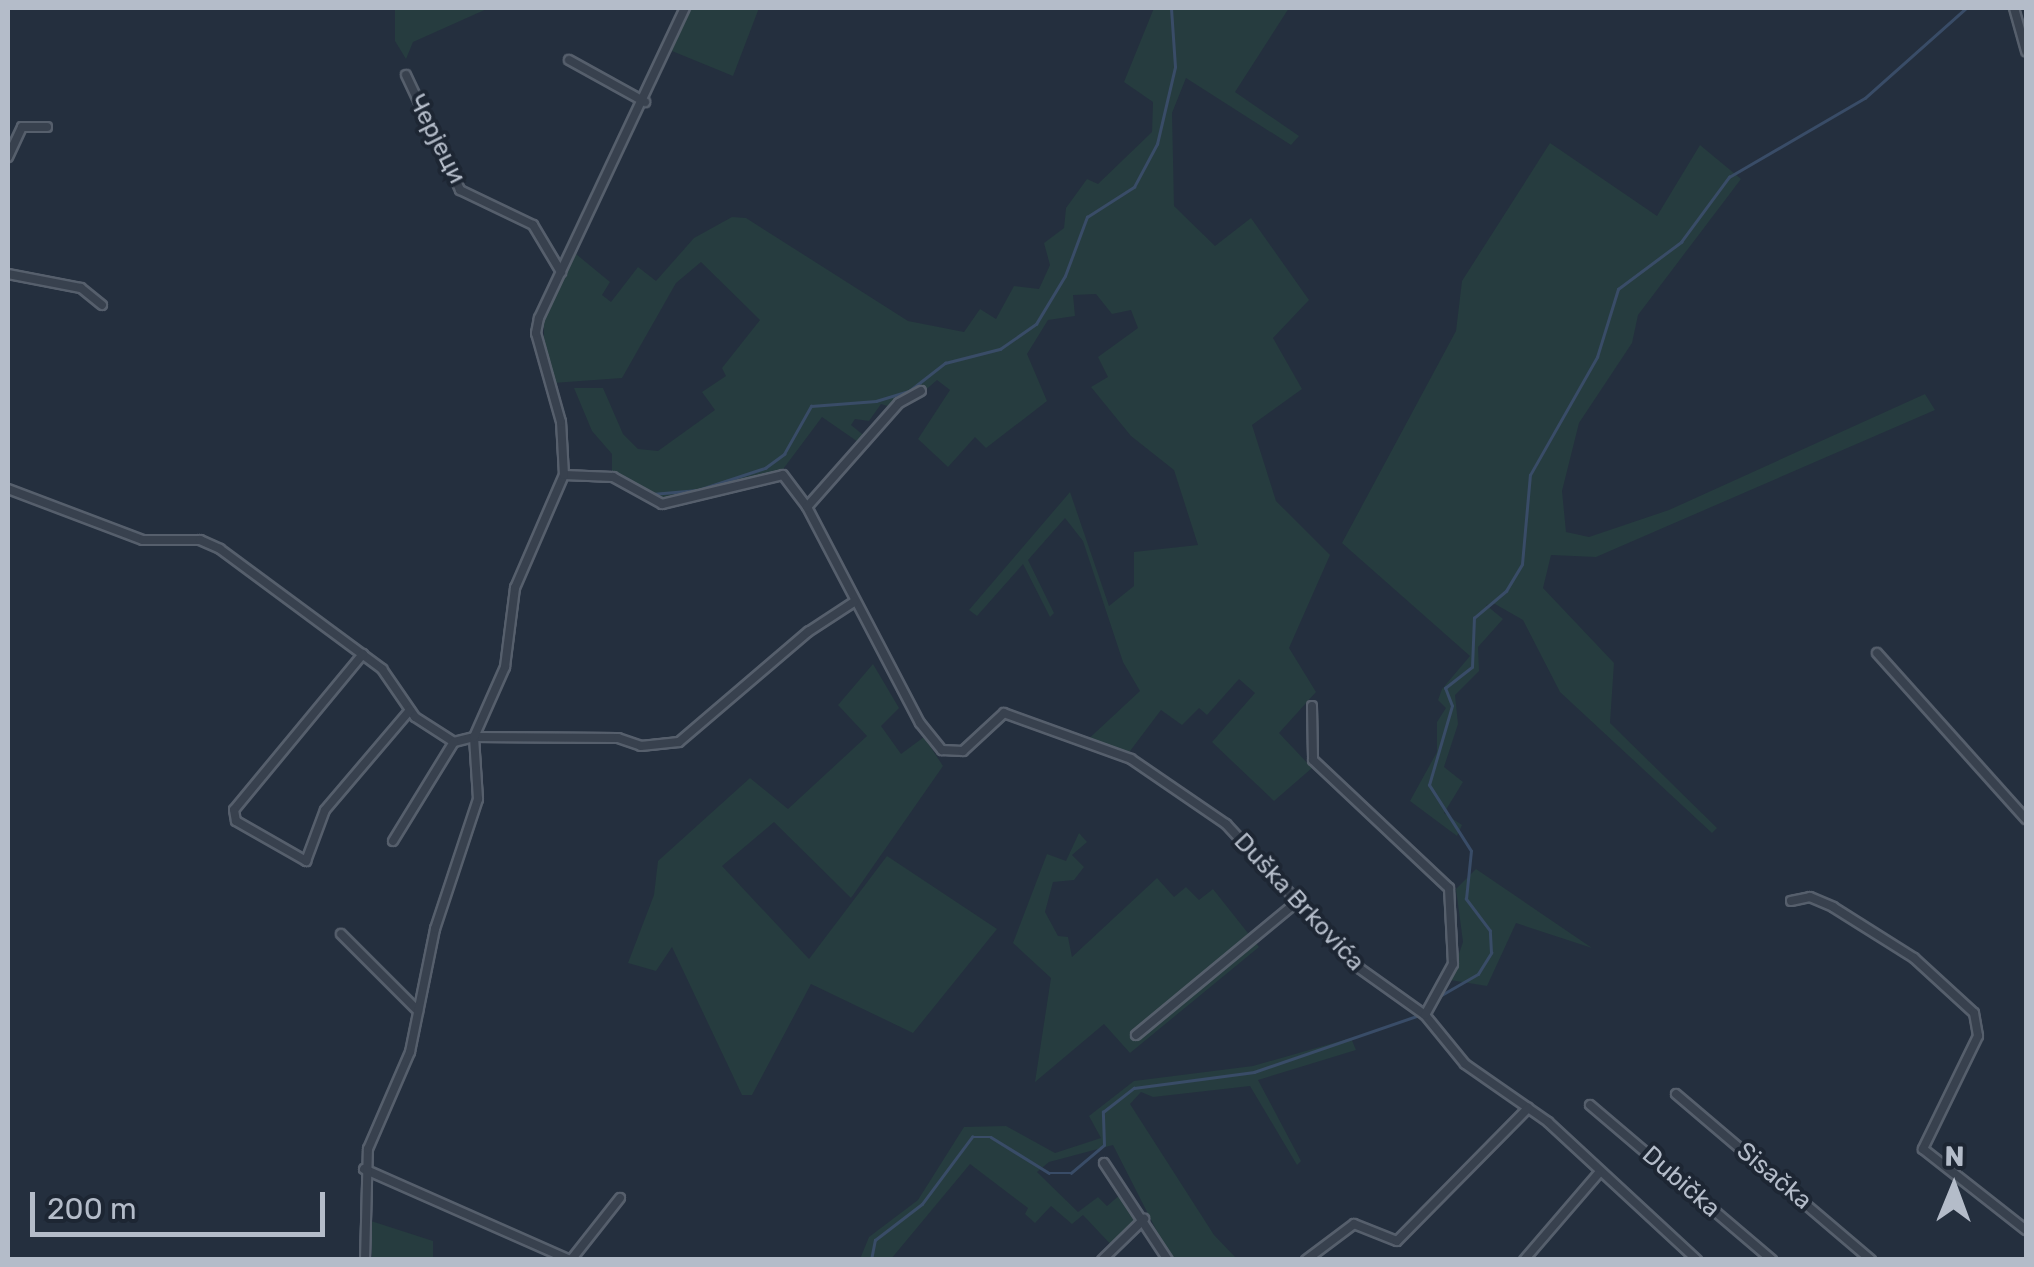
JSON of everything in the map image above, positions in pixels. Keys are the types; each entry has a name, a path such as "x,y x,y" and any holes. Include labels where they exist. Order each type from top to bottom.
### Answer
{"street":[{"path":"365,1260 364,1169 379,1115 410,1052 436,929 478,799 474,737 505,667 516,588 564,475 549,380 536,333 685,8"},
{"path":"2014,8 2026,51"},
{"path":"569,60 645,102"},
{"name":"Черјеци","path":"406,75 460,190 533,225 561,272"},
{"path":"8,157 22,127 47,128"},
{"path":"8,274 81,288 102,305"},
{"path":"807,507 899,404 922,392"},
{"name":"Duška Brkovića","path":"564,475 613,478 662,504 782,475 807,507 920,724 946,753 962,751 998,713 1115,751 1226,824 1359,968 1425,1015 1465,1064 1528,1108 1697,1260"},
{"path":"8,489 143,540 200,540 220,550 363,654 410,710 454,742"},
{"path":"393,841 454,742 474,737 618,738 641,746 679,742 808,632 854,602"},
{"path":"1877,653 2026,819"},
{"path":"363,654 234,810 236,821 306,860 325,810 410,710"},
{"path":"1312,706 1313,760 1449,888 1454,964 1425,1015"},
{"path":"1791,901 1810,897 1833,907 1914,958 1974,1013 1978,1036 1923,1149 2026,1230"},
{"path":"1136,1035 1298,901"},
{"path":"341,934 418,1011"},
{"name":"Sisačka","path":"1676,1094 1871,1260"},
{"name":"Dubička","path":"1590,1105 1772,1260"},
{"path":"1306,1260 1354,1224 1386,1242 1398,1240 1528,1108"},
{"path":"1104,1163 1168,1260"},
{"path":"364,1169 571,1260 620,1198"},
{"path":"1524,1260 1598,1174"},
{"path":"1102,1260 1144,1219"}],"green space":[{"path":"395,8 489,8 413,42 406,59 395,41"},
{"path":"689,8 759,8 733,76 672,51"},
{"path":"1154,8 1289,8 1235,92 1299,136 1291,145 1186,78 1172,113 1174,206 1215,246 1251,218 1309,300 1273,338 1302,389 1252,425 1276,501 1330,555 1289,648 1316,692 1279,733 1312,768 1274,801 1212,742 1255,693 1239,679 1207,715 1199,708 1182,725 1161,710 1124,759 1082,745 1140,691 1123,662 1083,541 1065,518 1028,560 1054,613 1050,617 1023,564 977,616 969,610 1070,492 1109,606 1134,586 1134,552 1198,545 1174,470 1131,436 1091,387 1108,377 1098,357 1138,328 1131,310 1112,314 1096,294 1073,295 1075,316 1048,320 1027,354 1047,401 986,448 975,437 948,467 918,439 950,390 937,380 914,400 894,408 881,404 869,421 855,419 851,425 867,438 861,444 822,417 778,476 672,506 655,505 612,479 612,454 592,431 574,388 603,388 623,434 638,449 658,451 715,410 702,392 726,376 722,368 760,320 701,262 676,283 622,378 553,383 544,346 544,313 576,254 610,282 602,295 611,302 638,267 656,281 694,238 732,217 746,218 908,321 964,332 980,309 996,319 1014,286 1039,289 1050,265 1044,243 1064,228 1066,208 1087,179 1098,184 1152,132 1153,102 1124,82"},
{"path":"1550,143 1657,216 1700,145 1741,179 1638,315 1632,343 1579,423 1562,491 1566,532 1589,537 1669,510 1925,394 1935,410 1596,557 1551,555 1543,588 1614,663 1610,723 1717,828 1712,833 1560,692 1523,620 1495,604 1486,605 1503,619 1478,647 1479,671 1455,695 1458,724 1444,767 1463,782 1444,813 1462,825 1457,836 1410,801 1437,752 1437,722 1446,708 1438,700 1442,689 1470,656 1342,543 1456,331 1462,281"},
{"path":"873,664 899,708 881,726 901,754 924,737 943,766 851,898 774,822 722,866 809,959 887,856 997,929 913,1033 811,984 752,1095 742,1095 672,947 656,971 628,963 654,895 658,861 750,778 788,809 867,736 838,705"},
{"path":"1079,833 1087,842 1072,855 1084,867 1074,880 1053,882 1045,912 1058,936 1068,937 1072,957 1157,878 1174,897 1186,887 1199,900 1213,889 1259,947 1130,1053 1104,1024 1035,1082 1051,978 1013,943 1047,854 1066,861"},
{"path":"1476,869 1592,948 1516,923 1487,986 1450,980 1463,942 1456,889"},
{"path":"1351,1038 1356,1050 1258,1080 1301,1161 1297,1165 1250,1086 1153,1097 1141,1092 1130,1104 1214,1235 1237,1259 1171,1259 1113,1145 1049,1162 1037,1172 1078,1212 1098,1197 1107,1206 1121,1194 1139,1223 1116,1250 1083,1215 1072,1224 1051,1206 1035,1223 1025,1214 1028,1208 970,1164 891,1259 860,1259 869,1237 918,1200 964,1127 1006,1126 1055,1153 1101,1138 1089,1116 1134,1081 1253,1066"},
{"path":"371,1221 433,1241 433,1259 372,1259"}],"waterway":[{"path":"652,494 698,490 765,468 784,454 811,406 876,401 909,391 945,363 1000,349 1036,324 1065,276 1087,217 1134,187 1157,144 1175,67 1171,8"},
{"path":"1438,997 1478,974 1491,953 1490,931 1466,899 1471,851 1429,785 1452,706 1445,688 1472,667 1474,618 1506,591 1522,564 1530,475 1597,357 1618,289 1681,242 1729,177 1865,98 1966,8"},
{"path":"871,1260 875,1240 922,1204 972,1137 991,1137 1049,1173 1071,1173 1104,1145 1103,1112 1134,1088 1254,1072 1417,1016"}]}
